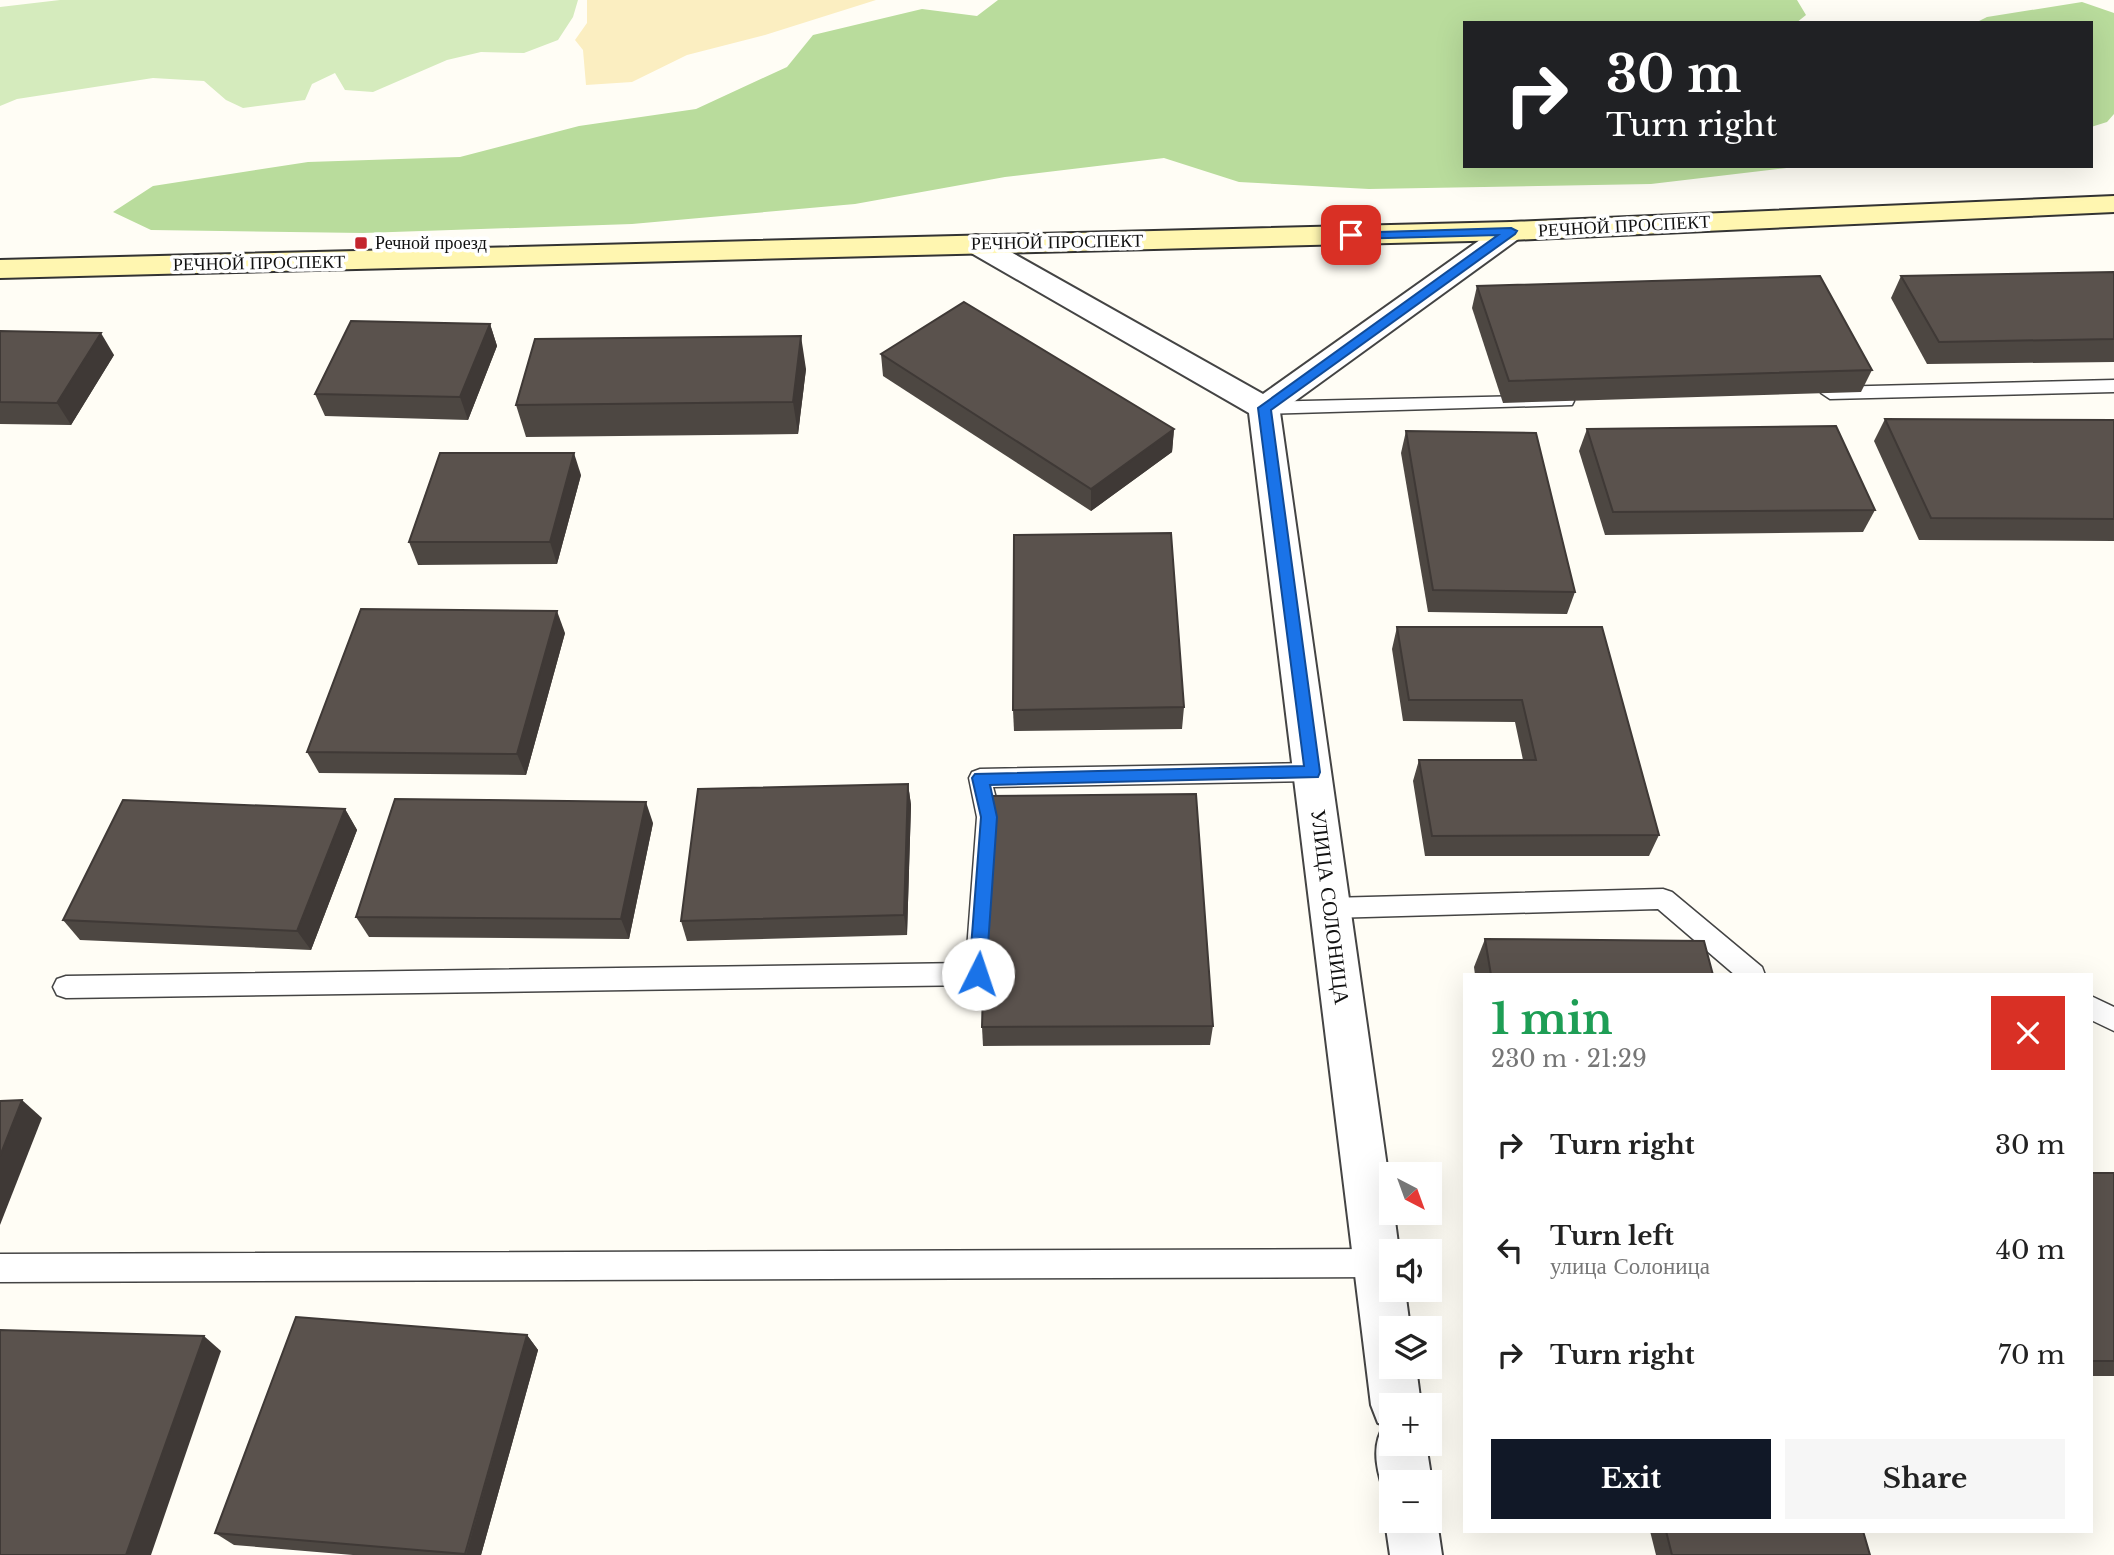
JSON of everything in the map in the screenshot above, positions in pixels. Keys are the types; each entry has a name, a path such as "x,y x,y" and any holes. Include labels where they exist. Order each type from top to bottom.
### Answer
{"street":[{"name":"РЕЧНОЙ ПРОСПЕКТ","path":"0,269 1511,231 2114,204"},
{"path":"976,244 1264,408 1511,231"},
{"name":"УЛИЦА СОЛОНИЦА","path":"1264,408 1394,1393"},
{"path":"1413,1533 1416,1555"}],"lane":[{"path":"1806,394 2114,386"},
{"path":"1264,408 1586,401"},
{"path":"66,987 978,974 989,817 980,778 1312,772"},
{"path":"1330,908 1662,899 1751,973"},
{"path":"2093,1008 2114,1020"},
{"path":"0,1268 1377,1263"}],"green space":[{"path":"60,0 578,0 573,17 558,40 524,53 481,52 447,60 373,92 345,90 335,73 312,84 305,100 243,108 226,100 204,81 153,78 17,99 0,106 0,7"},
{"path":"998,0 1797,0 1806,15 1798,21 1463,21 1463,168 1787,168 1651,184 1369,189 1239,182 1164,158 1005,177 855,204 632,224 363,233 151,230 113,212 153,186 308,162 460,157 579,126 696,109 787,67 813,35 922,9 977,16"},
{"path":"2082,2 2114,13 2114,114 2107,122 2093,126 2093,21 1979,21 1987,17"}],"sand":[{"path":"587,0 876,0 765,35 687,55 632,82 586,85 583,50 575,40 587,23"}],"building":[{"path":"2114,272 2114,339 1939,342 1901,276"},
{"path":"1820,276 1872,370 1509,381 1477,286"},
{"path":"964,302 1174,429 1091,489 881,354"},
{"path":"351,321 490,324 460,397 315,394"},
{"path":"0,331 101,333 57,403 0,402"},
{"path":"801,336 793,402 516,405 535,339"},
{"path":"1885,419 2114,420 2114,519 1931,518"},
{"path":"1836,426 1875,510 1613,512 1587,429"},
{"path":"1406,431 1536,433 1575,592 1433,590"},
{"path":"440,453 574,453 550,542 409,542"},
{"path":"1171,533 1184,707 1013,710 1014,535"},
{"path":"361,609 557,611 517,754 307,752"},
{"path":"1397,627 1602,627 1659,835 1432,836 1419,760 1536,760 1522,700 1409,700"},
{"path":"908,784 904,915 681,921 698,789"},
{"path":"1196,794 1213,1026 982,1027 988,796"},
{"path":"395,799 646,802 621,919 356,917"},
{"path":"123,800 345,809 297,931 63,920"},
{"path":"1485,939 1704,941 1712,973 1491,973"},
{"path":"22,1100 0,1156 0,1101"},
{"path":"2093,1173 2114,1173 2114,1361 2093,1361"},
{"path":"296,1317 527,1335 465,1554 215,1533"},
{"path":"0,1330 204,1336 126,1555 0,1555"},
{"path":"1666,1533 1864,1533 1870,1555 1672,1555"}],"place":[{"name":"Речной проезд","path":"361,243"}],"route":[{"path":"978,974 989,817 980,778 1312,772 1264,408 1511,231 1351,235"}]}
